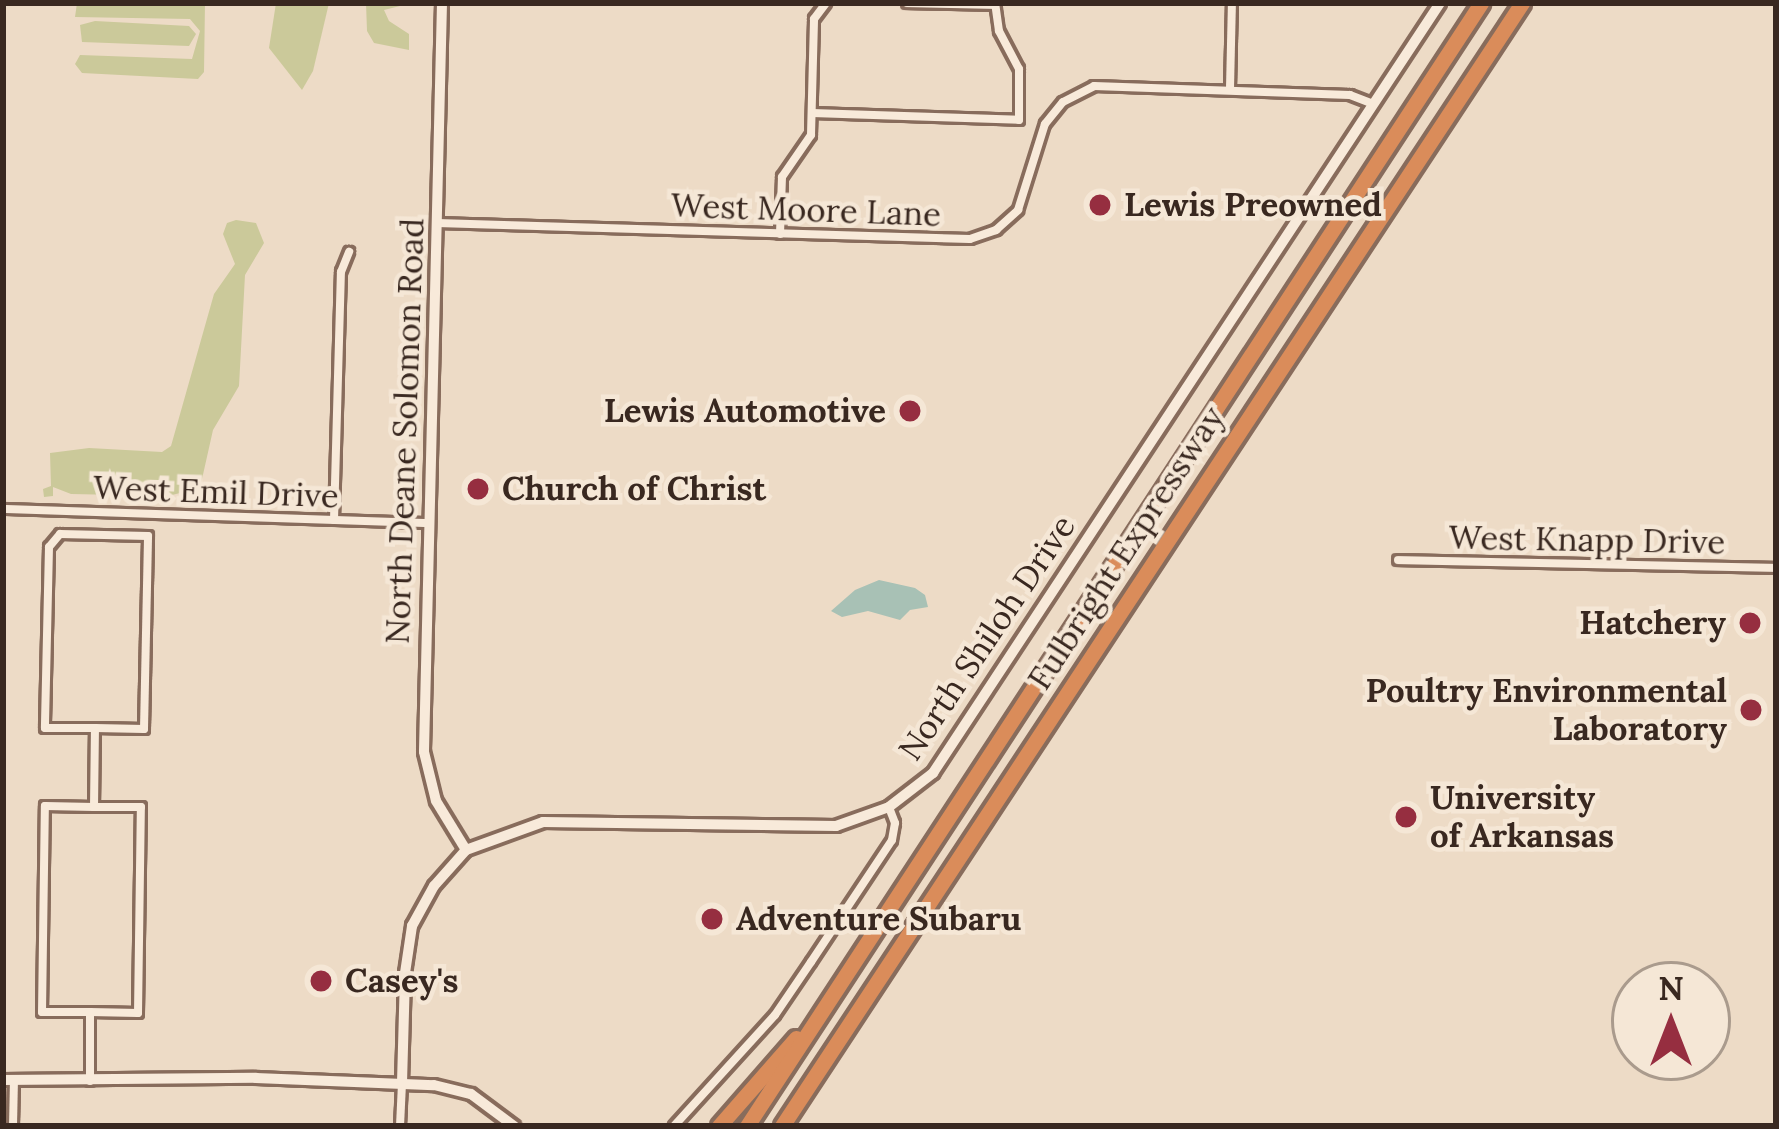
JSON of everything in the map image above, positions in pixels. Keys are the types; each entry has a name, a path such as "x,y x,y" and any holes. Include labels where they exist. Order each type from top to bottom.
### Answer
{"highway":[{"name":"Fulbright Expressway","path":"747,1126 1481,3"},
{"name":"Fulbright Expressway","path":"782,1126 1522,3"},
{"path":"719,1126 823,1010"}],"street":[{"name":"North Deane Solomon Road","path":"442,3 426,766 445,818 466,850"},
{"path":"780,234 782,176 810,140 814,20 826,3"},
{"path":"812,113 1019,120 1019,69 999,31 995,4 907,3"},
{"path":"1230,88 1232,3"},
{"name":"North Shiloh Drive","path":"466,850 543,822 813,827 858,821 889,807 922,783 951,752 1440,3"},
{"name":"West Moore Lane","path":"437,224 982,236 1018,210 1046,124 1077,93 1114,83 1350,95 1372,104"},
{"path":"334,520 341,272 349,253"},
{"name":"West Emil Drive","path":"3,509 428,523"},
{"path":"60,534 148,536 144,729 95,728 45,728 49,547 60,534"},
{"name":"West Knapp Drive","path":"1398,560 1776,568"},
{"path":"94,807 95,728"},
{"path":"45,806 94,807 141,808 138,1013 42,1012 45,806"},
{"path":"674,1126 763,1029 811,962 892,840 896,831 889,807"},
{"path":"400,1126 404,973 412,926 434,886 466,850"},
{"path":"89,1012 89,1081"},
{"path":"13,1126 8,1080 402,1083 471,1094 514,1126"}],"shaded area":[{"path":"77,3 205,3 204,72 198,79 82,73 75,64 80,55 192,59 200,31 190,19 75,17"},
{"path":"276,3 329,3 313,71 302,90 269,48"},
{"path":"366,3 412,3 384,10 389,21 409,34 409,50 374,43 367,31"},
{"path":"95,21 189,26 196,34 189,46 82,42 80,25"},
{"path":"227,223 256,223 264,243 245,275 239,386 213,430 200,488 168,496 71,494 53,487 53,496 44,497 43,489 51,486 50,453 89,448 162,452 171,446 214,294 235,264 223,234"},
{"path":"879,580 915,588 925,595 928,607 910,610 900,620 868,611 842,617 831,611 855,590"}],"place":[{"name":"Lewis Preowned","path":"1100,205"},
{"name":"Lewis Automotive","path":"910,411"},
{"name":"Church of Christ","path":"478,489"},
{"name":"Hatchery","path":"1750,623"},
{"name":"Poultry Environmental Laboratory","path":"1751,710"},
{"name":"University of Arkansas","path":"1406,817"},
{"name":"Adventure Subaru","path":"712,919"},
{"name":"Casey's","path":"321,981"}]}
